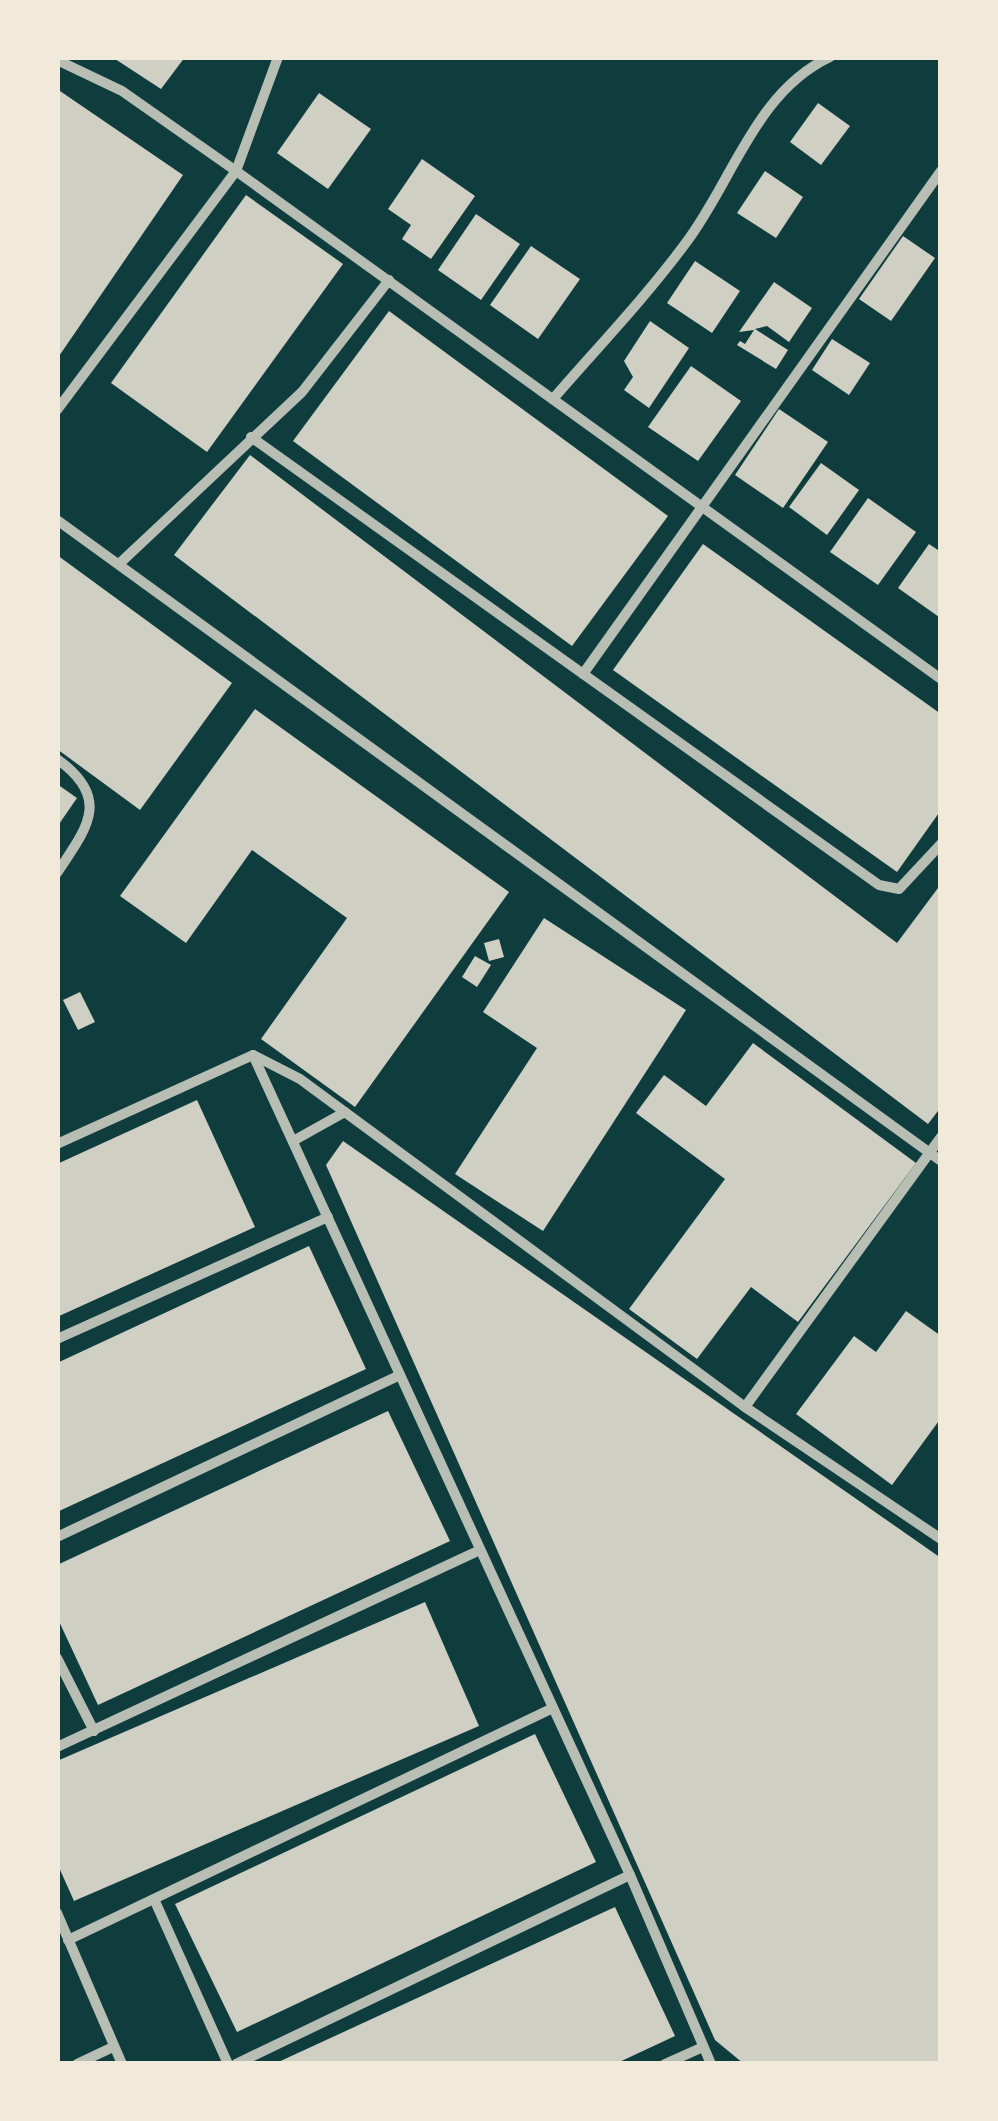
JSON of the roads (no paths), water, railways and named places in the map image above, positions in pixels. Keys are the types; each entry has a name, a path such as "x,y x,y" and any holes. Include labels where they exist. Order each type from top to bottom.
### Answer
{"street":[{"path":"57,410 236,171 278,57"},
{"path":"553,399 687,242 758,121 813,65 830,57"},
{"path":"57,60 122,92 236,171 941,679"},
{"path":"583,674 941,171"},
{"path":"119,564 302,392 389,280"},
{"path":"251,437 879,885 899,890 941,844"},
{"path":"57,520 941,1161"},
{"path":"57,759 88,795 90,823 57,873"},
{"path":"254,1055 299,1079 745,1407 941,1540"},
{"path":"254,1055 630,1875 711,2064"},
{"path":"57,1144 254,1055"},
{"path":"292,1141 345,1112"},
{"path":"745,1407 941,1137"},
{"path":"57,1340 328,1217"},
{"path":"57,1537 400,1375"},
{"path":"57,1747 480,1550"},
{"path":"57,1658 94,1731"},
{"path":"68,1940 553,1708"},
{"path":"154,1899 232,2064 630,1875"},
{"path":"57,1913 122,2064"},
{"path":"77,2064 113,2047"},
{"path":"665,2064 703,2047"}]}
